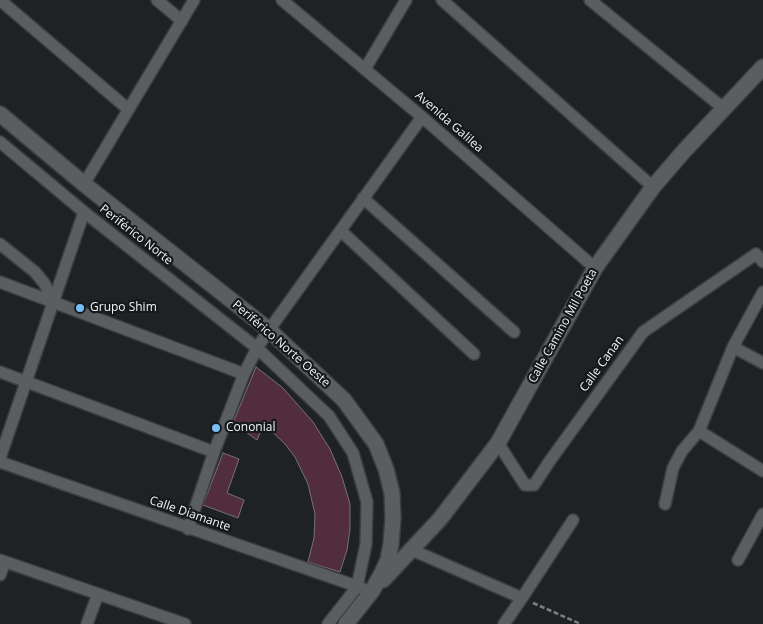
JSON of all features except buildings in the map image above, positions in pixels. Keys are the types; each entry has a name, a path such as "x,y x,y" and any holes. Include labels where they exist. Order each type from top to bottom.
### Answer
{"main road":[{"name":"Calle Camino Mil Poeta","path":"372,591 440,519 498,443 595,268 653,187 723,108 763,67"},
{"name":"Periférico Norte Oeste","path":"0,114 84,184 269,330 344,400 376,444 386,469 392,493 391,544 388,560 382,573 350,623"}],"street":[{"path":"0,0 128,109"},
{"path":"157,0 182,21"},
{"path":"84,184 194,0"},
{"name":"Avenida Galilea","path":"282,0 422,117 595,268"},
{"path":"365,69 406,0"},
{"path":"442,0 653,187"},
{"path":"590,0 723,108"},
{"path":"188,528 214,452 244,374 257,348 422,117"},
{"name":"Periférico Norte","path":"0,142 84,212 257,348 330,416 353,453 367,502 366,544 357,587"},
{"path":"363,198 514,332"},
{"path":"0,458 84,212"},
{"path":"340,231 474,354"},
{"path":"0,244 35,272 44,283 54,302"},
{"name":"Calle Canan","path":"498,443 525,485 534,485 643,332 756,254 763,262"},
{"path":"0,282 244,374"},
{"path":"666,504 673,468 682,451 700,431 733,347 763,292"},
{"path":"733,347 763,363"},
{"path":"0,372 214,452"},
{"path":"700,431 763,471"},
{"name":"Calle Diamante","path":"0,462 372,591"},
{"path":"738,560 763,514"},
{"path":"504,624 573,520"},
{"path":"412,550 522,598"},
{"path":"0,575 2,561 185,624"},
{"path":"328,624 357,587"},
{"path":"87,624 98,594"}],"path":[{"path":"522,598 581,624"}],"place":[{"name":"Grupo Shim","path":"80,308"},
{"name":"Cononial","path":"216,428"}]}
